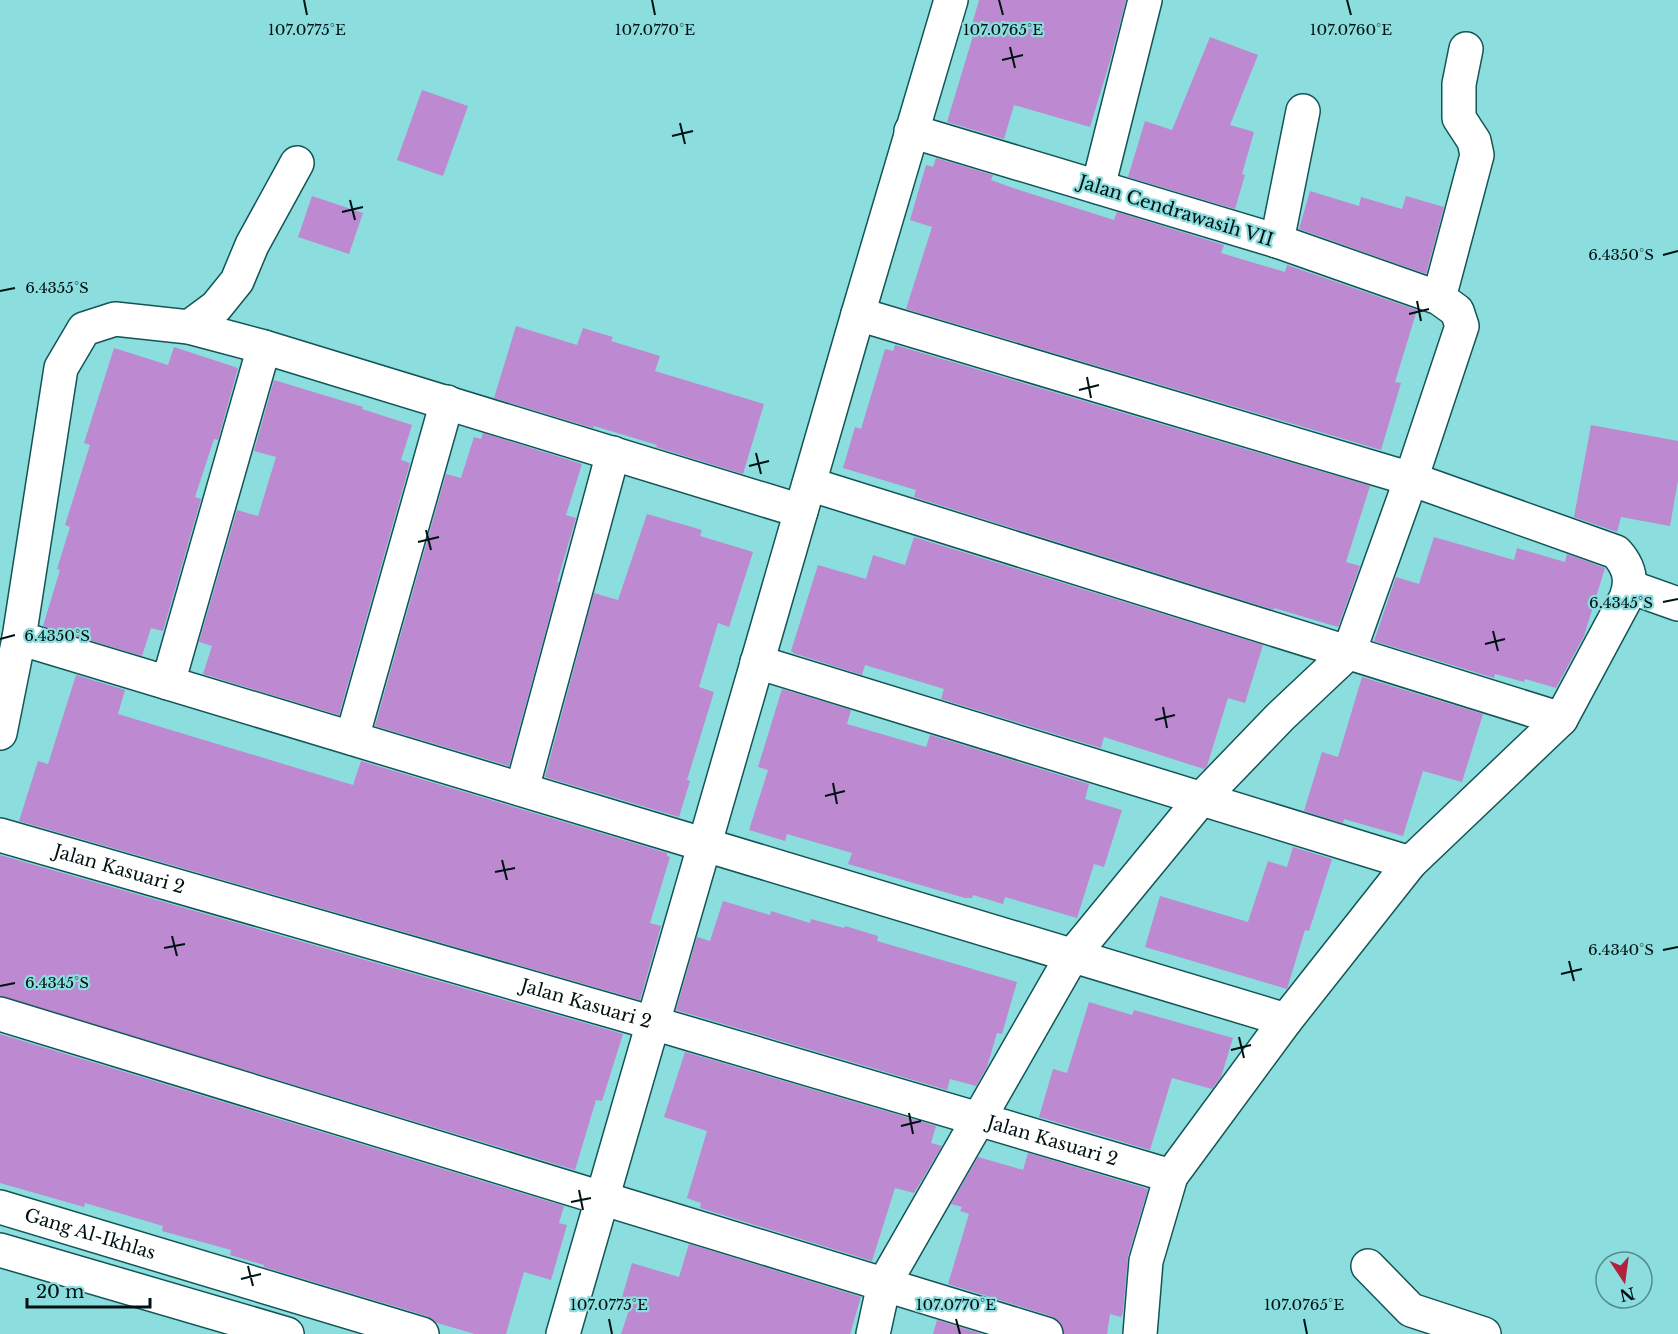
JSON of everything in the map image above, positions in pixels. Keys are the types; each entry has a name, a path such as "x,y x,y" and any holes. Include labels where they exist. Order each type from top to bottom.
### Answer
{"street":[{"path":"563,1334 911,131 951,0"},
{"path":"1098,187 1145,0"},
{"path":"873,1334 884,1284 1072,956 1201,799 1280,717 1349,652 1411,479 1462,326 1457,311 1439,298 1477,155 1474,141 1459,118 1459,84 1466,49"},
{"path":"1277,241 1303,111"},
{"name":"Jalan Cendrawasih VII","path":"911,131 1277,241 1439,298"},
{"path":"189,327 216,307 237,281 252,245 297,164"},
{"path":"858,314 1411,479 1616,552 1626,566 1630,577 1630,587 1561,719 1410,862 1286,1020 1171,1176 1146,1261 1140,1334"},
{"path":"0,733 19,638 61,368 84,329 115,319 189,327 264,347 613,453 805,497 1349,652 1561,719"},
{"path":"168,683 264,347"},
{"path":"352,738 447,402"},
{"path":"522,789 613,453"},
{"path":"1630,587 1678,604"},
{"path":"19,638 1286,1020"},
{"path":"757,662 1410,862"},
{"name":"Jalan Kasuari 2","path":"0,835 653,1023 1171,1176"},
{"path":"0,1014 1046,1334"},
{"name":"Gang Al-Ikhlas","path":"0,1207 422,1334"},
{"path":"0,1250 287,1334"},
{"path":"1368,1266 1411,1310 1484,1334"}],"building":[{"path":"979,0 1126,0 1090,127 1014,105 1004,139 947,122 973,36 969,35"},
{"path":"1210,37 1258,55 1230,125 1254,132 1235,209 1128,177 1145,121 1172,130"},
{"path":"422,90 468,106 443,176 397,160"},
{"path":"936,158 993,175 991,180 1013,188 1114,220 1117,212 1224,245 1221,253 1285,272 1287,265 1417,310 1395,382 1401,383 1381,450 906,309 932,227 910,220 926,165 933,167"},
{"path":"1310,191 1359,206 1361,197 1402,209 1406,196 1444,207 1426,274 1299,229"},
{"path":"312,196 363,213 349,254 298,237"},
{"path":"516,326 577,345 583,328 613,337 611,341 660,356 655,371 764,404 743,474 656,447 657,445 494,398"},
{"path":"895,345 1370,486 1346,562 1360,566 1338,627 1274,608 1274,610 914,497 916,490 843,468 855,427 861,429 885,349 893,351"},
{"path":"174,347 238,368 218,440 214,439 195,497 201,499 163,631 151,628 142,656 43,626 70,527 65,525 90,445 84,443 114,348 168,365"},
{"path":"274,380 363,407 362,409 412,425 401,460 410,463 339,715 203,674 212,646 199,642 237,510 258,516 276,457 254,451"},
{"path":"1591,425 1678,441 1678,480 1670,526 1621,517 1617,532 1574,517"},
{"path":"483,433 582,464 566,515 576,518 509,766 375,726 446,474 461,478 474,437 481,439"},
{"path":"647,514 702,530 700,536 753,552 729,627 718,623 699,687 714,692 687,780 690,781 679,817 545,777 594,593 618,600"},
{"path":"914,537 1263,645 1245,703 1228,698 1207,766 1204,769 1104,737 1101,748 941,699 944,689 865,665 862,675 791,651 818,565 866,579 873,555 905,565"},
{"path":"1434,537 1514,560 1517,548 1565,562 1567,554 1605,568 1584,636 1556,688 1525,679 1524,682 1495,674 1494,678 1374,641 1396,577 1419,584"},
{"path":"76,675 125,690 118,714 353,785 361,761 667,853 670,857 650,923 661,926 640,1000 19,821 38,761 48,764"},
{"path":"1362,677 1483,714 1462,782 1423,771 1403,836 1344,819 1343,823 1304,811 1322,752 1338,757"},
{"path":"782,689 851,710 847,724 926,747 930,735 1089,784 1085,799 1122,810 1104,867 1094,864 1077,918 1005,897 1003,904 973,895 972,898 965,898 848,864 852,853 787,834 785,841 749,830 768,770 758,767"},
{"path":"1293,847 1332,859 1309,931 1305,930 1287,989 1145,947 1160,896 1248,922 1268,861 1287,867"},
{"path":"0,855 623,1034 602,1101 596,1100 575,1170 0,996"},
{"path":"723,901 770,915 771,911 810,923 811,919 844,928 845,926 878,936 877,941 1017,982 1002,1034 997,1033 987,1067 976,1086 950,1079 947,1090 676,1010 697,937 710,941"},
{"path":"1089,1002 1132,1015 1134,1010 1233,1038 1221,1077 1212,1089 1172,1078 1150,1150 1039,1117 1053,1069 1067,1073"},
{"path":"0,1034 564,1206 559,1223 567,1225 551,1280 524,1272 506,1334 475,1334 437,1323 427,1316 264,1267 264,1265 230,1255 231,1250 162,1231 163,1226 85,1203 84,1207 0,1183"},
{"path":"685,1052 936,1126 931,1143 942,1146 914,1193 895,1188 872,1261 700,1208 701,1203 687,1198 707,1131 664,1117"},
{"path":"1028,1153 1148,1189 1128,1256 1123,1312 1121,1317 1110,1314 1107,1334 1064,1334 1060,1322 1051,1316 948,1284 969,1214 960,1211 962,1207 951,1204 978,1157 1023,1170"},
{"path":"689,1244 861,1297 850,1334 621,1334 630,1307 620,1304 632,1263 679,1277"},
{"path":"937,1320 982,1334 933,1334"}]}
